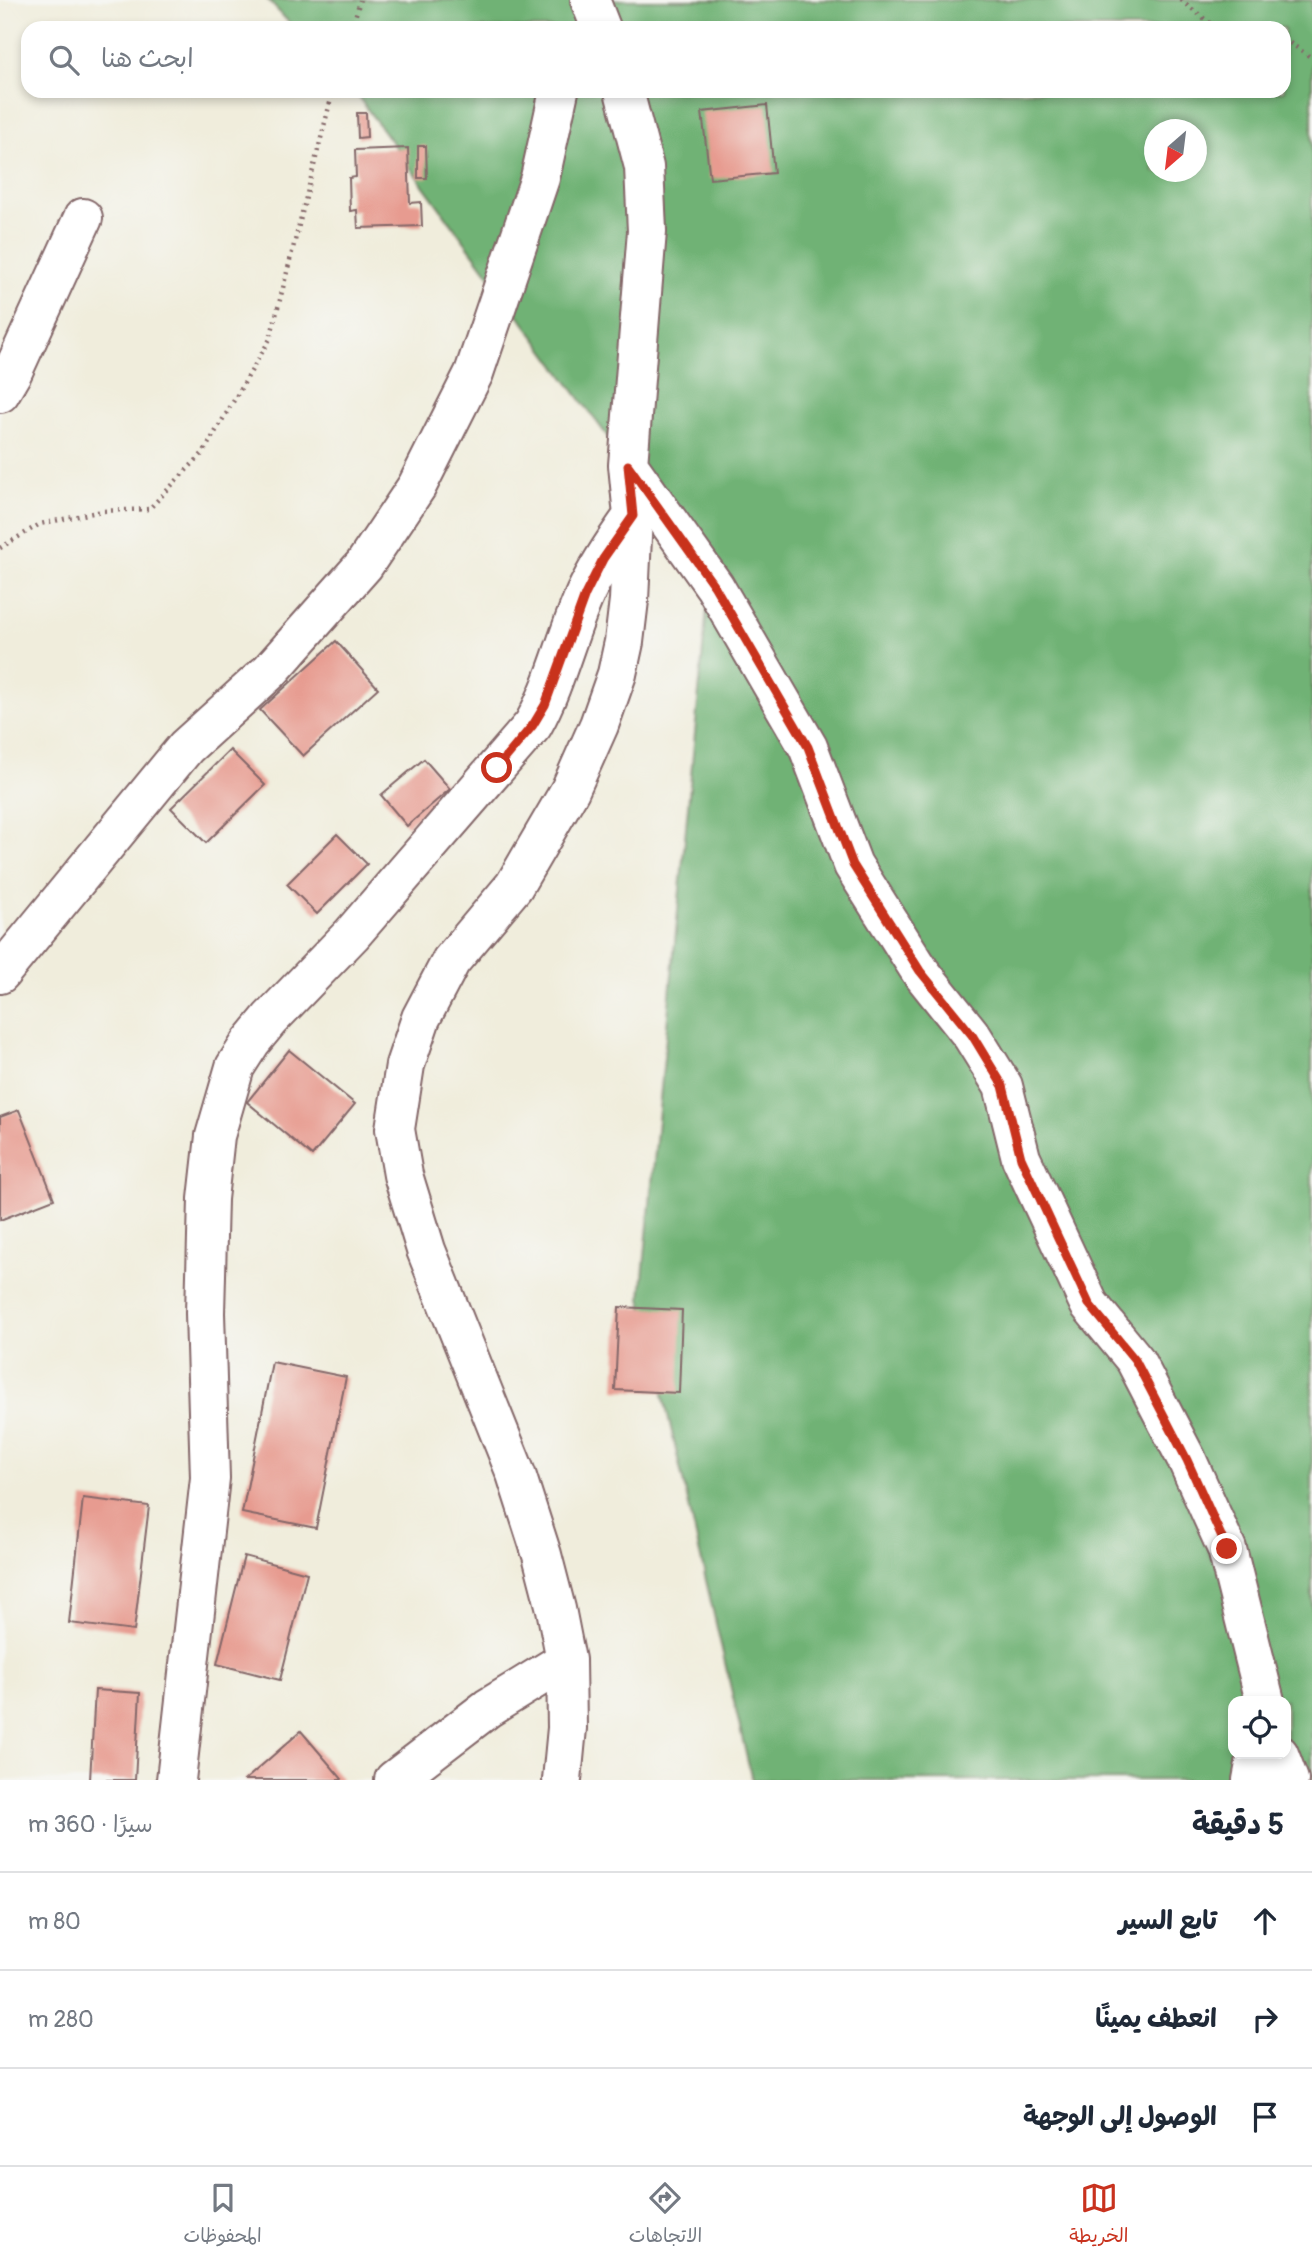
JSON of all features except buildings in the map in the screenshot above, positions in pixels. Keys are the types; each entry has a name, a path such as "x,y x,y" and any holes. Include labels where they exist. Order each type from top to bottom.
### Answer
{"street":[{"path":"574,21 579,0"},
{"path":"590,0 598,21"},
{"path":"0,974 186,747 270,671 364,565 417,486 474,373 540,178 557,98"},
{"path":"562,1780 567,1728 566,1660 556,1609 523,1497 426,1250 403,1175 395,1129 405,1065 421,1018 452,961 514,887 570,790 617,674 629,600 633,516 628,465 647,231 644,167 626,98"},
{"path":"0,393 13,371 83,218"},
{"path":"628,465 715,587 808,747 853,865 920,971 972,1035 1003,1086 1021,1158 1089,1304 1135,1360 1187,1460 1227,1549 1264,1696"},
{"path":"176,1780 210,1478 205,1313 208,1199 215,1136 235,1067 270,1019 352,934 533,725 545,705 585,595 603,559 633,516"},
{"path":"394,1780 488,1708 566,1660"},
{"path":"1252,1780 1256,1759"},
{"path":"1281,1759 1289,1780"}],"path":[{"path":"354,21 360,0"},
{"path":"1181,0 1207,21"},
{"path":"1291,44 1312,58"},
{"path":"0,548 40,524 102,511 149,509 203,453 271,340 331,98"}],"green space":[{"path":"268,0 1312,0 1312,1780 752,1780 641,1298 710,576 359,98 1291,98 1291,21 288,21"}],"route":[{"path":"497,768 533,725 545,705 585,595 603,559 633,516 628,465 715,587 808,747 853,865 920,971 972,1035 1003,1086 1021,1158 1089,1304 1135,1360 1187,1460 1227,1549"}]}
